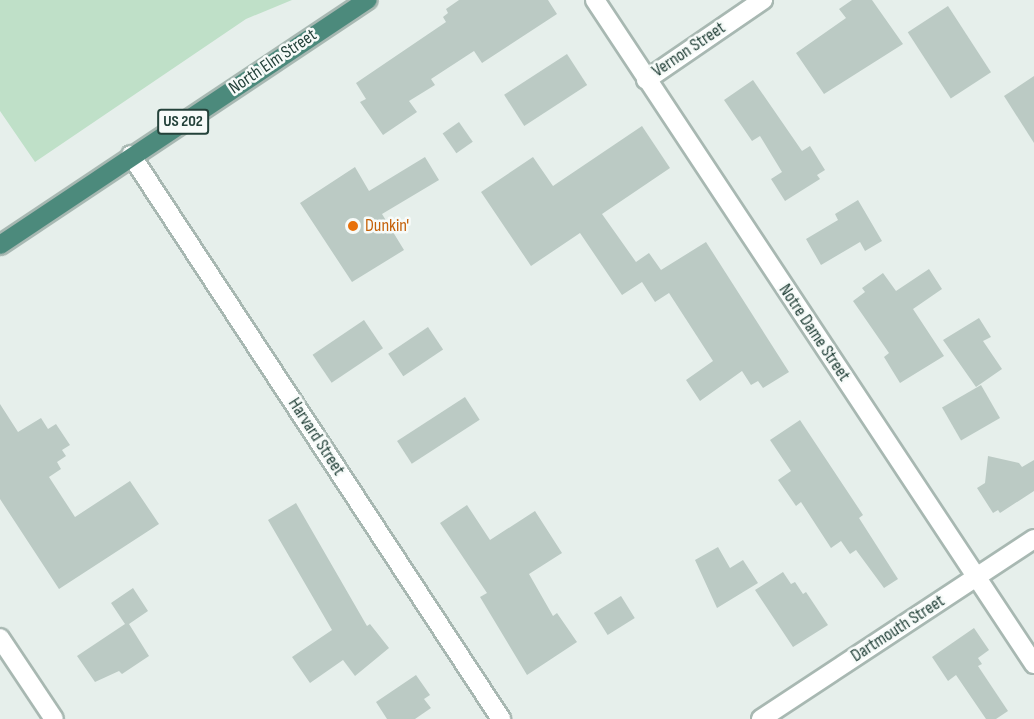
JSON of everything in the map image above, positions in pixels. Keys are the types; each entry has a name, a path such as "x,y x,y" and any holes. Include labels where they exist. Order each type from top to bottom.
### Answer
{"highway":[{"name":"North Elm Street","path":"0,245 131,155 368,0"}],"street":[{"name":"Notre Dame Street","path":"595,0 645,80 1034,664"},
{"name":"Vernon Street","path":"645,80 763,0"},
{"name":"Harvard Street","path":"131,155 501,719"},
{"name":"Dartmouth Street","path":"761,719 1034,539"},
{"path":"0,638 54,719"}],"green space":[{"path":"0,0 292,0 246,19 35,162 0,111"}],"building":[{"path":"459,0 548,0 557,14 482,63 474,51 431,79 435,85 409,101 417,112 383,135 360,102 366,99 356,83 446,22 443,17 448,13 446,9"},
{"path":"852,0 872,0 903,44 824,94 796,53 846,18 839,9"},
{"path":"948,6 991,72 951,98 908,32"},
{"path":"567,54 587,85 524,126 504,95"},
{"path":"1034,76 1034,143 1004,96"},
{"path":"753,80 802,151 810,146 825,170 817,175 820,179 785,201 771,179 782,172 760,136 752,141 724,100"},
{"path":"459,122 473,142 456,153 443,133"},
{"path":"642,126 670,168 602,214 636,262 649,253 661,270 706,242 789,372 763,388 758,381 751,385 742,371 700,401 686,380 713,361 669,293 655,302 642,282 622,295 580,233 531,266 481,192 533,157 553,186"},
{"name":"Dunkin'","path":"425,157 439,180 382,214 404,250 352,282 300,203 355,167 369,191"},
{"path":"858,200 882,241 865,251 860,242 821,265 806,239 838,220 835,214"},
{"path":"929,269 942,289 913,309 944,356 900,383 884,357 889,353 853,301 865,292 862,288 883,273 896,291"},
{"path":"979,318 991,337 983,341 1002,369 976,387 943,340"},
{"path":"364,320 383,348 332,383 313,355"},
{"path":"428,327 443,349 403,376 388,354"},
{"path":"981,385 1000,418 961,440 942,408"},
{"path":"465,397 480,420 412,464 397,441"},
{"path":"0,404 18,432 41,418 48,429 56,424 70,445 62,450 66,456 57,462 61,469 49,477 75,517 130,481 159,524 59,589 0,499"},
{"path":"800,420 863,515 859,518 898,579 884,588 856,550 850,554 841,541 831,548 801,502 796,506 778,480 791,471 770,440"},
{"path":"988,456 1019,463 1022,467 1034,460 1034,491 1000,513 998,510 993,513 977,488 985,483"},
{"path":"296,503 367,626 370,624 389,648 355,676 343,660 310,683 292,657 332,630 268,520"},
{"path":"467,505 490,540 535,511 562,553 529,574 553,616 557,613 577,642 527,675 480,597 487,593 440,523"},
{"path":"718,547 730,568 743,560 758,583 717,608 695,560"},
{"path":"783,572 791,584 795,582 803,594 806,592 828,625 793,647 755,590"},
{"path":"133,588 148,611 129,624 149,656 122,674 119,671 95,682 77,656 125,624 111,603"},
{"path":"621,596 635,618 608,635 594,613"},
{"path":"974,628 989,650 978,658 982,664 978,666 1008,711 996,719 986,719 956,675 948,681 932,657"},
{"path":"416,675 430,695 424,699 431,708 415,719 387,719 376,702"}],"place":[{"name":"Dunkin'","path":"353,226"}]}
